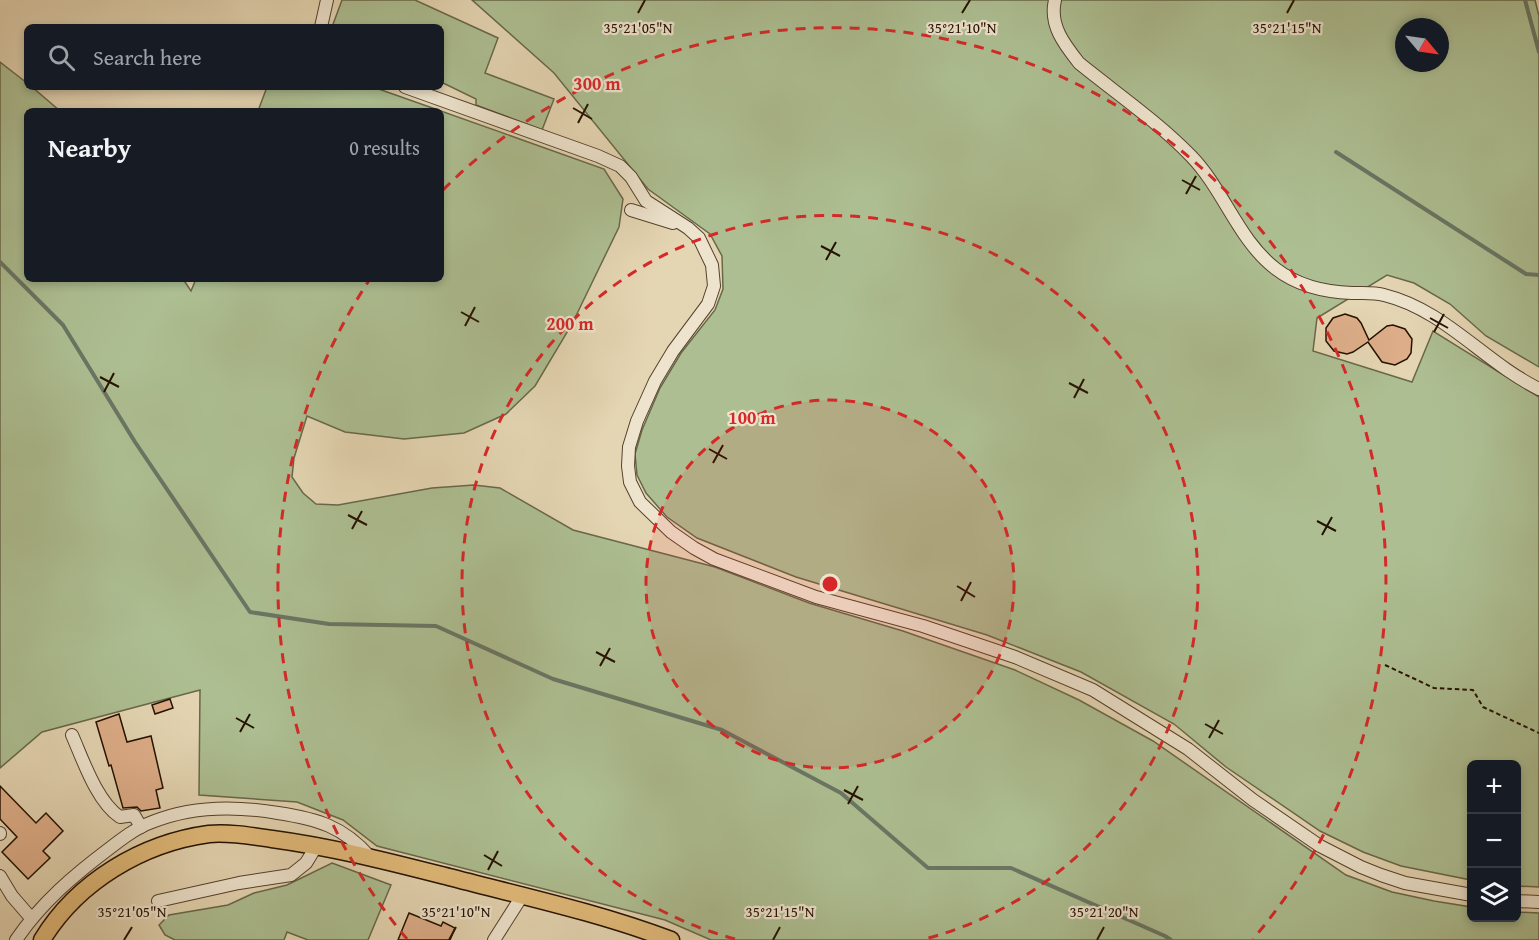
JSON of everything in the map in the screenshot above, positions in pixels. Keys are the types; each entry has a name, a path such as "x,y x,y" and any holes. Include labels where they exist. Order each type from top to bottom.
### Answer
{"main road":[{"path":"42,940 66,907 96,880 128,860 160,845 210,834 317,844 522,896 620,923 671,940"}],"street":[{"path":"322,24 327,0"},
{"path":"1055,0 1053,9 1055,26 1064,44 1079,63 1192,157 1217,188 1257,252 1274,268 1291,280 1312,288 1339,293 1381,294 1410,303 1453,329 1499,366 1539,389"},
{"path":"413,90 620,166 631,177 646,201 688,228 699,238 712,264 714,285 708,304 673,351 655,381 637,421 629,447 630,482 640,502 671,532 714,559 816,597 923,626 1015,657 1084,686 1188,749 1253,800 1320,846 1381,875 1467,894"},
{"path":"631,210 688,228"},
{"path":"72,735 86,766 112,812 120,817 134,815 141,827"},
{"path":"16,940 31,918 83,868 141,827 155,820 210,808 269,811 305,817 337,828 358,843 370,857"},
{"path":"158,900 291,875 306,863 317,844"},
{"path":"0,876 12,896 31,918"},
{"path":"494,940 522,896"},
{"path":"1521,901 1539,902"}],"path":[{"path":"1385,665 1434,688 1473,690 1483,707 1539,733"}],"green space":[{"path":"342,0 415,0 498,38 485,73 554,99 542,130 476,105 476,99 444,83 444,24 333,24"},
{"path":"472,0 1535,0 1539,16 1539,367 1486,336 1450,304 1414,283 1387,275 1317,318 1313,351 1412,382 1433,331 1539,397 1539,887 1521,886 1521,760 1467,760 1467,879 1401,866 1363,852 1320,831 1226,767 1174,724 1081,672 987,635 796,577 697,538 667,517 646,493 637,475 635,454 642,430 660,388 681,353 715,310 723,289 722,256 710,234 648,189 554,73"},
{"path":"0,62 24,81 24,90 36,90 56,108 24,108 24,282 185,282 191,291 195,282 444,282 444,112 604,169 623,199 619,227 572,324 535,386 506,414 464,433 404,439 345,432 307,416 294,458 292,477 303,493 316,504 338,505 432,488 474,485 500,488 573,530 715,567 809,603 903,631 1015,670 1079,700 1153,741 1346,875 1392,892 1467,906 1467,922 1521,922 1521,912 1539,913 1539,940 711,940 665,920 377,846 343,820 297,802 199,795 200,690 42,732 0,768"},
{"path":"266,90 382,90 432,108 259,108"},
{"path":"332,863 391,885 368,940 308,940 287,932 284,940 175,940 165,935 159,925 169,915 228,905 254,893 287,885"}],"building":[{"path":"1345,314 1357,318 1369,340 1387,326 1393,325 1405,329 1412,339 1411,353 1407,359 1395,365 1382,362 1368,342 1347,354 1334,351 1326,341 1326,328 1333,318"},
{"path":"170,699 173,708 155,714 152,705"},
{"path":"119,714 127,742 151,736 163,788 156,790 160,808 141,811 137,807 123,808 96,722"},
{"path":"0,786 36,823 46,813 63,831 43,851 50,858 28,879 2,852 17,837 0,819"},
{"path":"409,913 441,926 443,922 455,928 450,940 398,940"}],"waterway":[{"path":"1525,0 1539,52"},
{"path":"1336,152 1526,274 1539,275"},
{"path":"0,262 63,325 135,442 250,612 329,624 436,626 553,679 722,730 841,793 928,868 1011,868 1171,940"}]}
